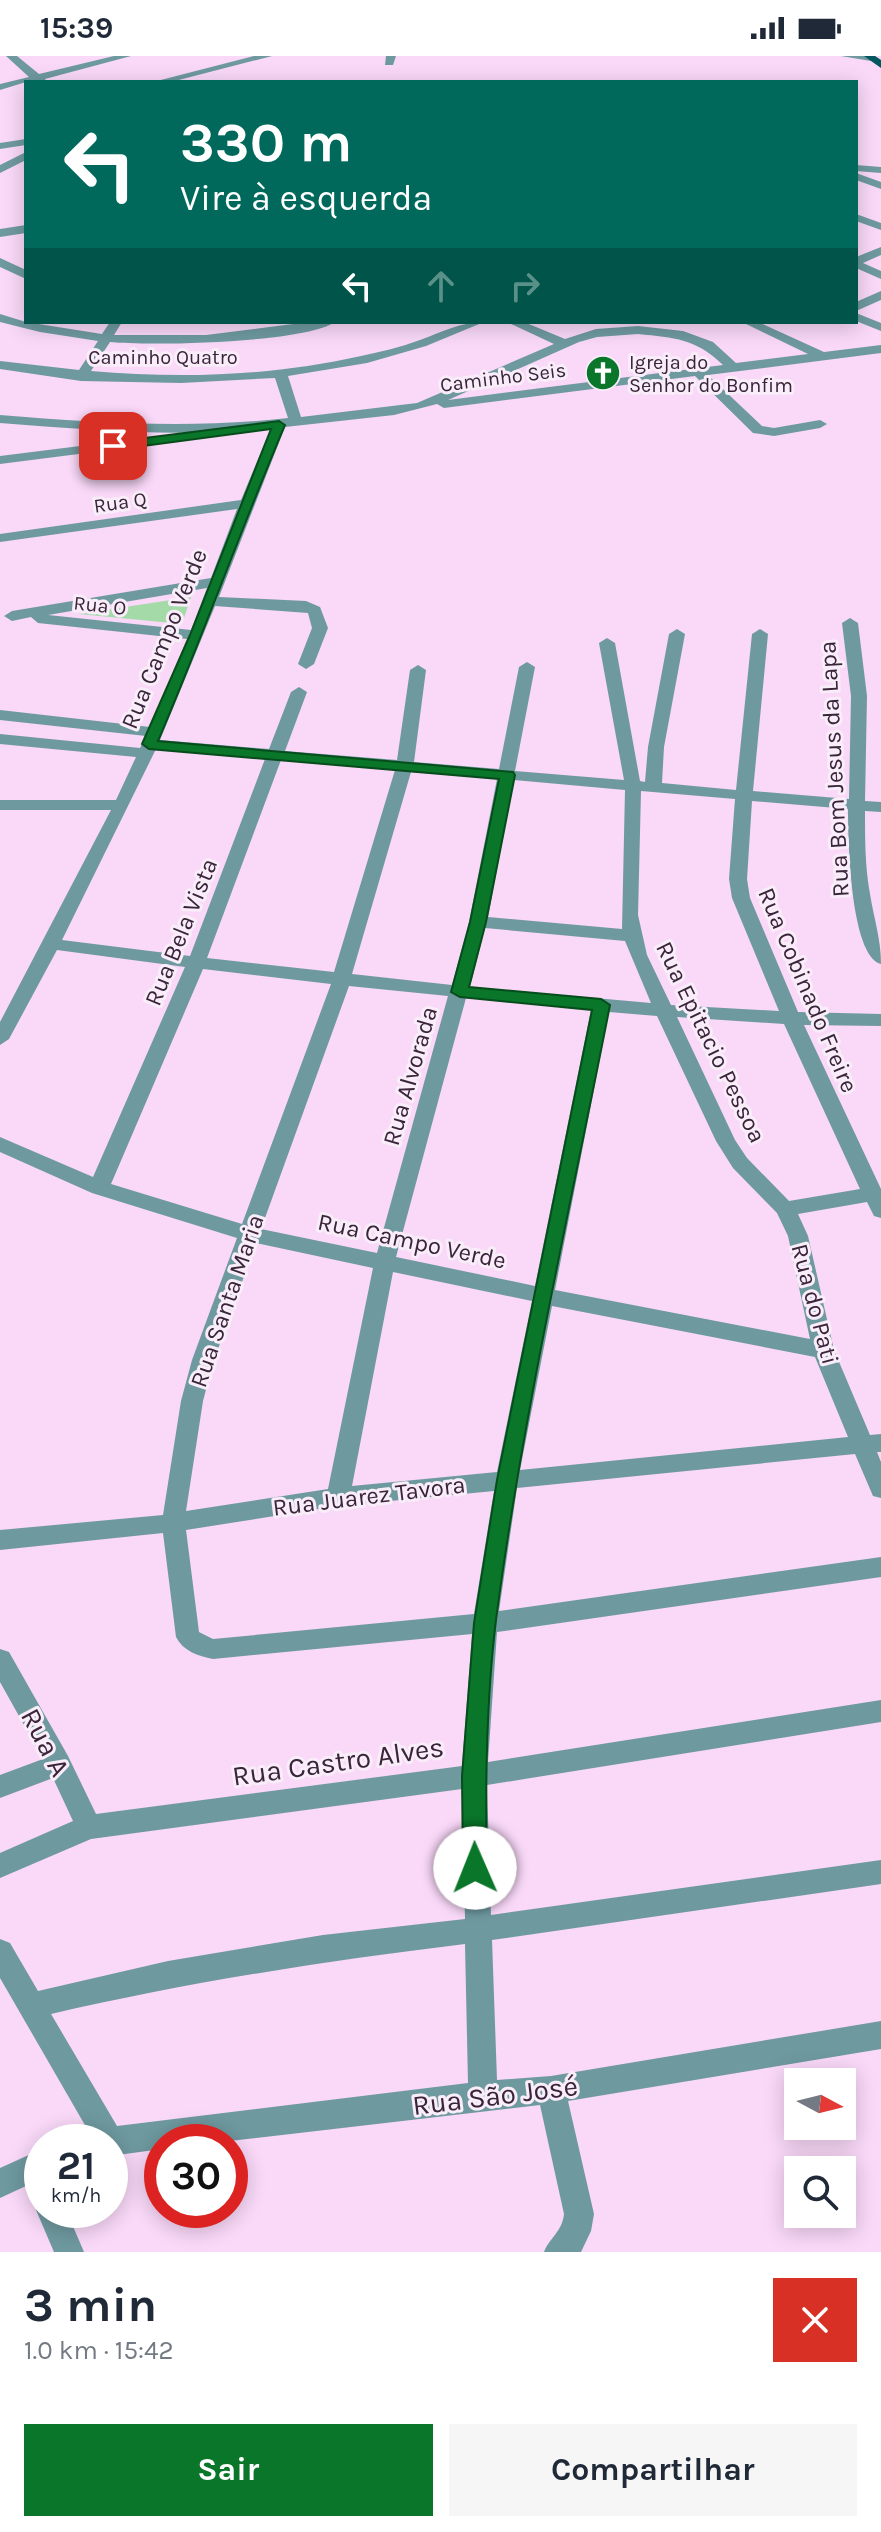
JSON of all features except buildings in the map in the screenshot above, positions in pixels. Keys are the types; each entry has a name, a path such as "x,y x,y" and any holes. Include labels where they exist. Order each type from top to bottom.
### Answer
{"street":[{"path":"11,56 40,80 126,56"},
{"path":"211,56 226,66"},
{"path":"166,80 267,56"},
{"path":"846,56 874,59"},
{"path":"210,80 213,68"},
{"path":"0,87 24,83"},
{"path":"0,146 24,142"},
{"path":"3,168 24,156"},
{"path":"3,168 24,170"},
{"path":"858,168 881,170"},
{"path":"858,177 877,185"},
{"path":"858,218 881,227"},
{"path":"0,233 24,229"},
{"path":"858,262 881,251"},
{"path":"0,262 24,274"},
{"path":"858,264 881,275"},
{"path":"858,306 881,295"},
{"path":"0,318 24,323"},
{"path":"858,318 881,327"},
{"path":"30,324 106,339 229,337 316,324"},
{"path":"81,377 115,324"},
{"name":"Caminho Quatro","path":"0,365 81,377 151,380 280,373 384,355 472,324"},
{"path":"518,324 566,344"},
{"path":"760,324 824,357"},
{"name":"Caminho Seis","path":"420,407 596,333 622,330 667,332 709,345 733,368"},
{"name":"Caminho Seis","path":"227,429 881,349"},
{"path":"280,373 287,423"},
{"path":"699,373 758,430 774,432 820,424"},
{"path":"0,419 122,429 227,429"},
{"name":"Rua Campo Verde","path":"0,1039 51,944 150,743 197,635 245,504 287,423"},
{"path":"0,460 198,436 227,429"},
{"name":"Rua Q","path":"0,538 245,504"},
{"path":"6,615 216,582"},
{"path":"209,601 306,606 315,610 320,628 306,664"},
{"name":"Rua O","path":"6,615 197,635"},
{"name":"Rua Bom Jesus da Lapa","path":"850,623 859,697 856,805 862,892 881,958"},
{"path":"653,787 656,747 677,634"},
{"name":"Rua Cobinado Freire","path":"760,634 744,795 738,879 741,898 792,1020 876,1202"},
{"name":"Rua Epitacio Pessoa","path":"607,643 633,786 629,915 632,936 726,1141 740,1163 785,1209"},
{"name":"Rua Alvorada","path":"338,1497 385,1261 478,922 527,667"},
{"name":"Rua Santa Maria","path":"418,670 405,765 341,981 199,1374 173,1523 188,1637 203,1647 485,1623 881,1567"},
{"name":"Rua Bela Vista","path":"99,1188 196,963 299,692"},
{"path":"0,715 150,743 275,757 405,765 881,807"},
{"path":"0,739 150,743"},
{"path":"0,805 121,805"},
{"path":"478,922 632,936"},
{"path":"51,944 341,981 664,1011 792,1020 881,1020"},
{"path":"483,2095 474,1776 485,1623 507,1480 601,1005"},
{"name":"Rua Campo Verde","path":"0,1144 99,1188 250,1234 543,1296 823,1350"},
{"path":"785,1209 876,1202"},
{"name":"Rua do Pati","path":"785,1209 798,1236 823,1350 872,1444 881,1489"},
{"name":"Rua Juarez Tavora","path":"0,1540 173,1523 338,1497 872,1444"},
{"name":"Rua A","path":"0,1659 59,1764 89,1827"},
{"name":"Rua Castro Alves","path":"0,1866 89,1827 474,1776 881,1711"},
{"path":"0,1787 59,1764"},
{"path":"33,2005 168,1974 323,1948 476,1930 881,1872"},
{"path":"0,1952 99,2124"},
{"name":"Rua São José","path":"128,2139 483,2095 551,2090 881,2035"},
{"path":"551,2090 579,2214 577,2233 571,2245 559,2252"},
{"path":"0,2183 24,2177"},
{"path":"59,2228 69,2252"}],"green space":[{"path":"191,597 182,624 79,614"}],"place":[{"name":"Igreja do Senhor do Bonfim","path":"603,373"}],"route":[{"path":"113,446 198,436 227,429 279,425 245,504 197,635 149,744 507,775 478,922 460,992 601,1005 507,1480 485,1623 474,1776 475,1868"}]}
